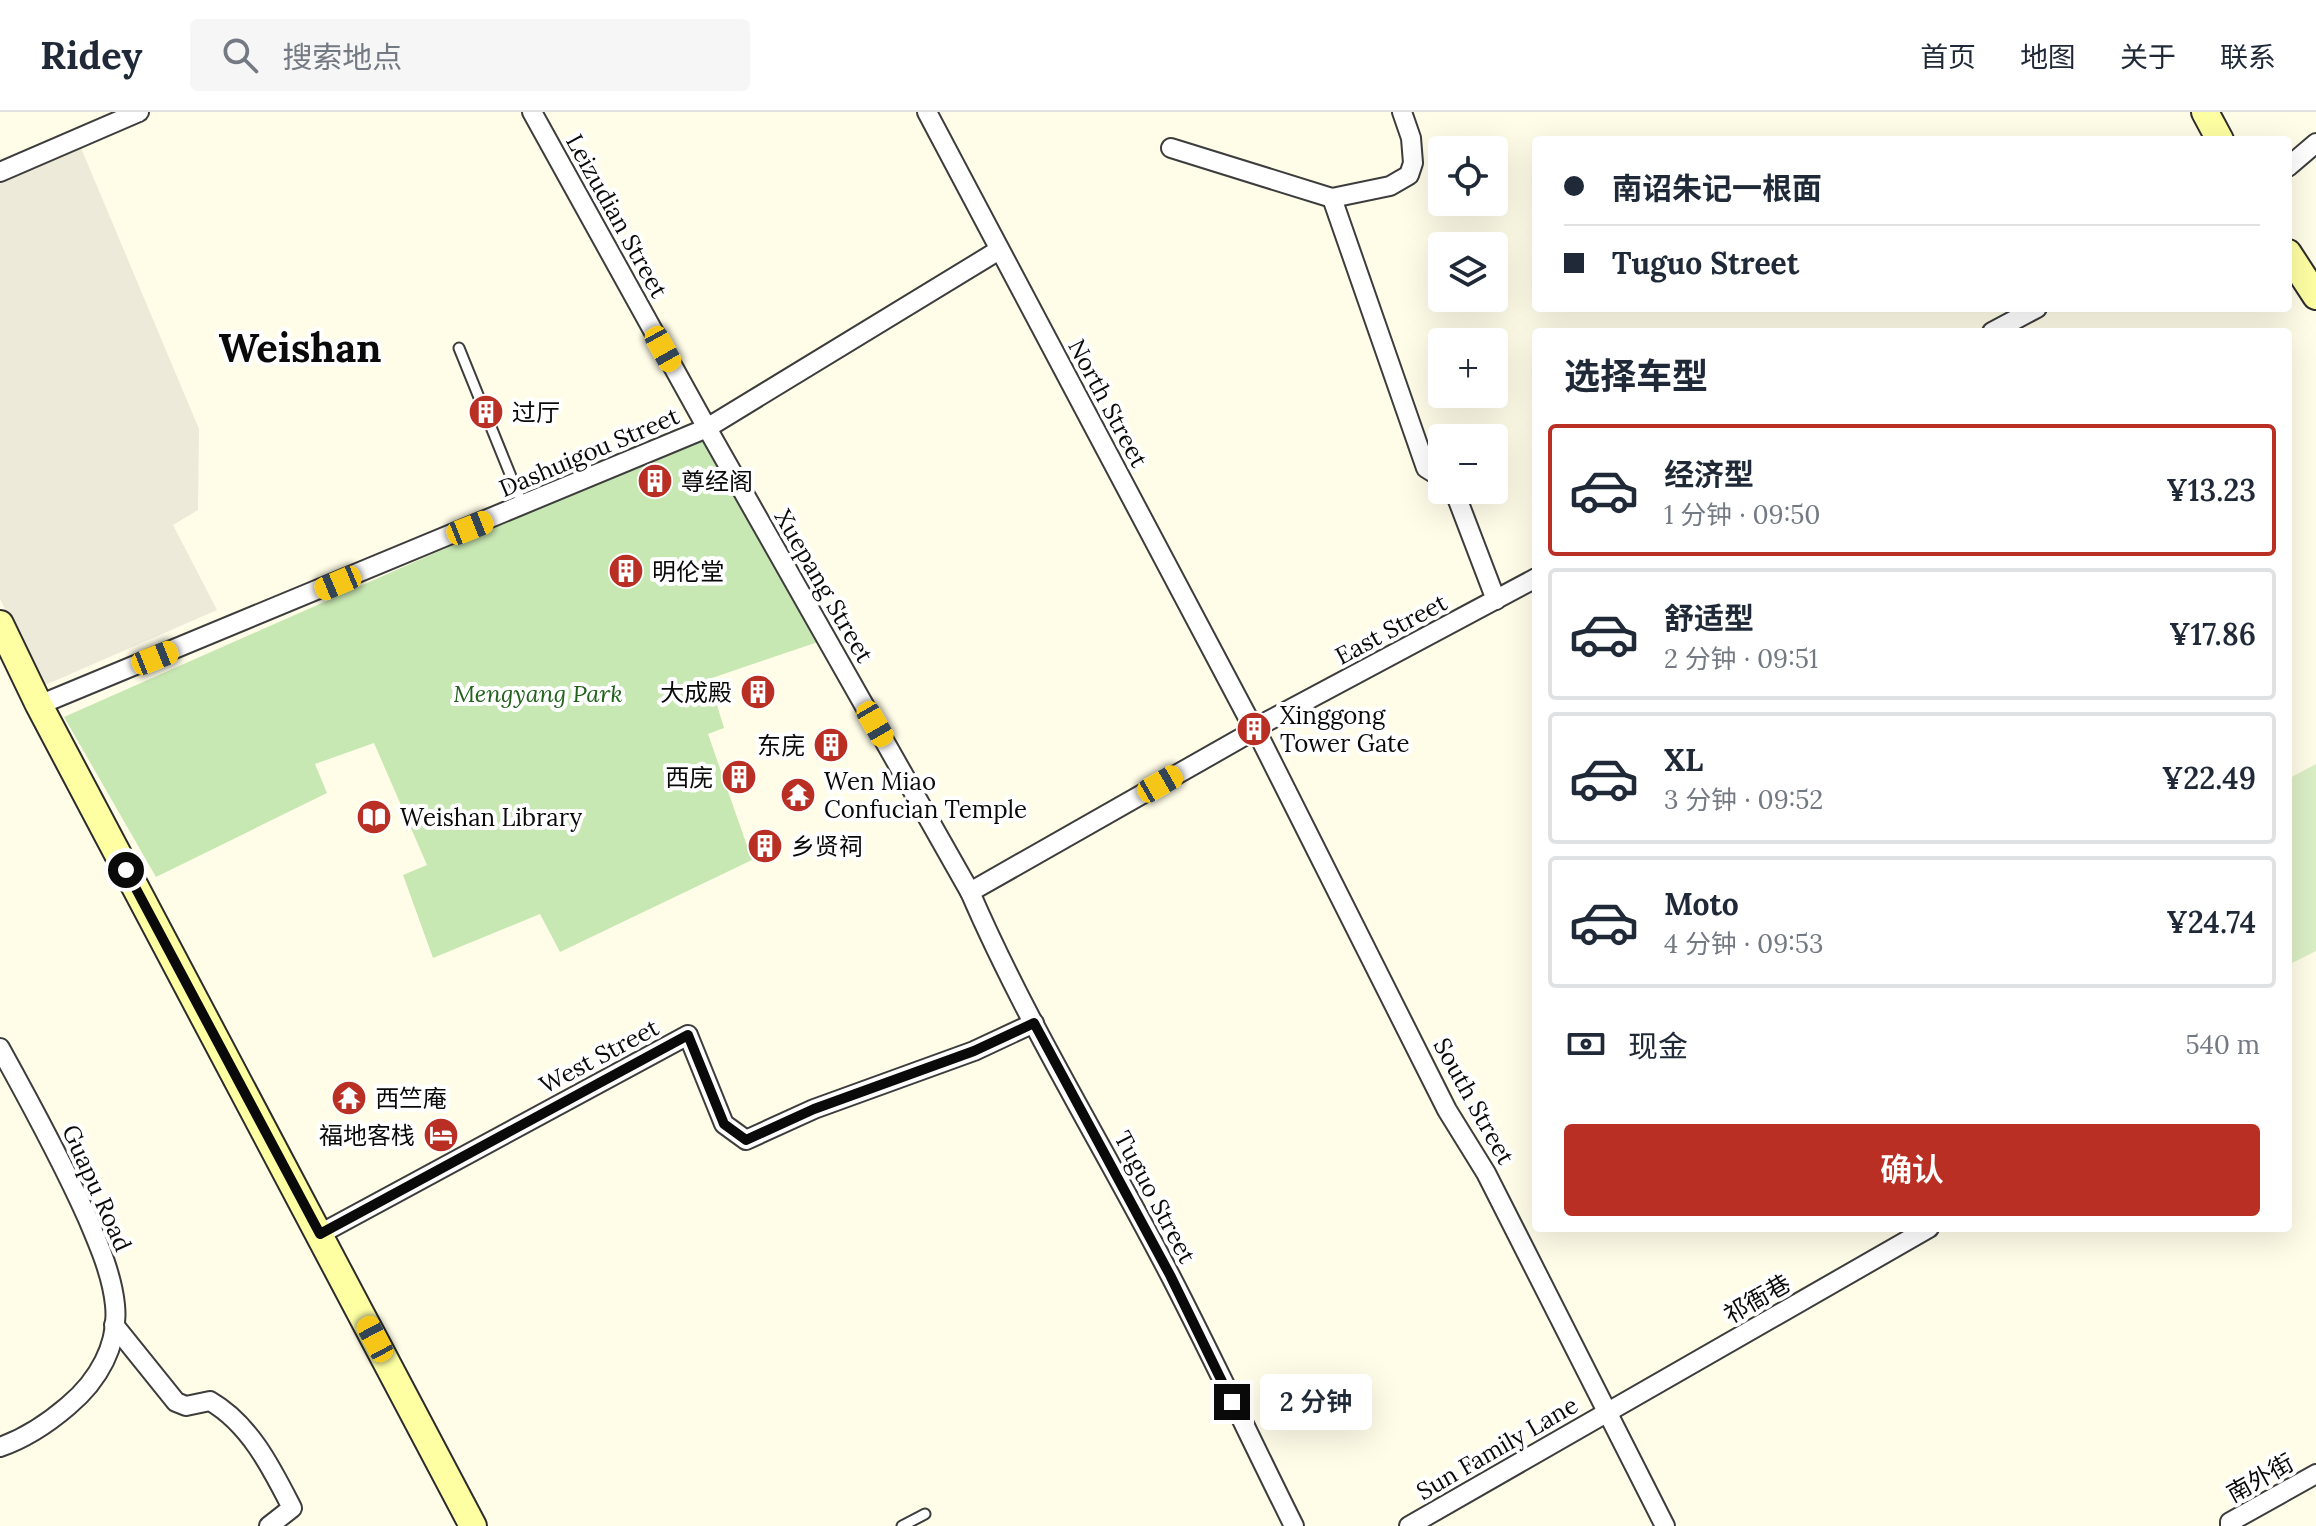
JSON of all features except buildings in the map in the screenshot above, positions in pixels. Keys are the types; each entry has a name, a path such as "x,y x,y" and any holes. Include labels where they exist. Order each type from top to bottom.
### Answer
{"main road":[{"path":"2205,112 2218,136"},
{"path":"2292,259 2316,296"},
{"path":"0,624 8,662 39,705 473,1526"}],"street":[{"path":"0,172 139,112"},
{"name":"Leizudian Street","path":"532,112 707,428"},
{"name":"North Street","path":"927,112 1247,716"},
{"path":"1171,148 1332,198 1390,186 1409,175 1413,163 1411,138 1402,112"},
{"path":"2292,164 2316,143"},
{"path":"1332,198 1428,469"},
{"name":"Dashuigou Street","path":"39,705 707,428 999,250"},
{"path":"2000,328 2030,312"},
{"name":"Xuepang Street","path":"707,428 970,892"},
{"path":"1459,504 1496,600"},
{"name":"East Street","path":"1268,721 1532,580"},
{"path":"970,892 1241,738"},
{"name":"South Street","path":"1262,742 1447,1110 1486,1173 1665,1526"},
{"name":"Tuguo Street","path":"970,892 989,937 1170,1275 1294,1526"},
{"name":"West Street","path":"320,1234 688,1035 724,1124 746,1140 814,1109 974,1051 1034,1023"},
{"name":"Guapu Road","path":"0,1048 59,1155 103,1254 115,1305 114,1325 105,1362 81,1395 44,1426 0,1447"},
{"name":"祁衙巷","path":"1609,1412 1922,1232"},
{"path":"114,1325 176,1402 186,1406 210,1401 228,1412 269,1463 292,1508 269,1526"},
{"name":"Sun Family Lane","path":"1409,1526 1609,1412"},
{"name":"南外街","path":"2230,1526 2230,1522 2316,1474"}],"lane":[{"path":"459,348 523,506"},
{"path":"902,1526 925,1514"}],"green space":[{"name":"Mengyang Park","path":"704,434 818,642 709,679 724,728 708,734 752,860 560,952 540,914 433,958 403,875 427,865 374,743 315,764 327,793 156,877 64,717"},
{"path":"2316,764 2316,951 2292,963 2292,777"}],"shaded area":[{"path":"81,148 199,429 198,510 173,525 217,610 43,686 0,599 0,181"}],"tunnel":[{"path":"1241,738 1268,721"}],"place":[{"name":"过厅","path":"486,412"},
{"name":"尊经阁","path":"655,481"},
{"name":"明伦堂","path":"626,571"},
{"name":"大成殿","path":"758,692"},
{"name":"Xinggong Tower Gate","path":"1254,729"},
{"name":"东庑","path":"831,745"},
{"name":"西庑","path":"739,777"},
{"name":"Wen Miao Confucian Temple","path":"798,795"},
{"name":"Weishan Library","path":"374,817"},
{"name":"乡贤祠","path":"765,846"},
{"name":"西竺庵","path":"349,1098"},
{"name":"福地客栈","path":"441,1135"}],"district":[{"name":"Weishan","path":"300,347"}],"route":[{"path":"126,870 320,1234 688,1035 724,1124 746,1140 814,1109 974,1051 1034,1023 1170,1275 1232,1402"}]}
